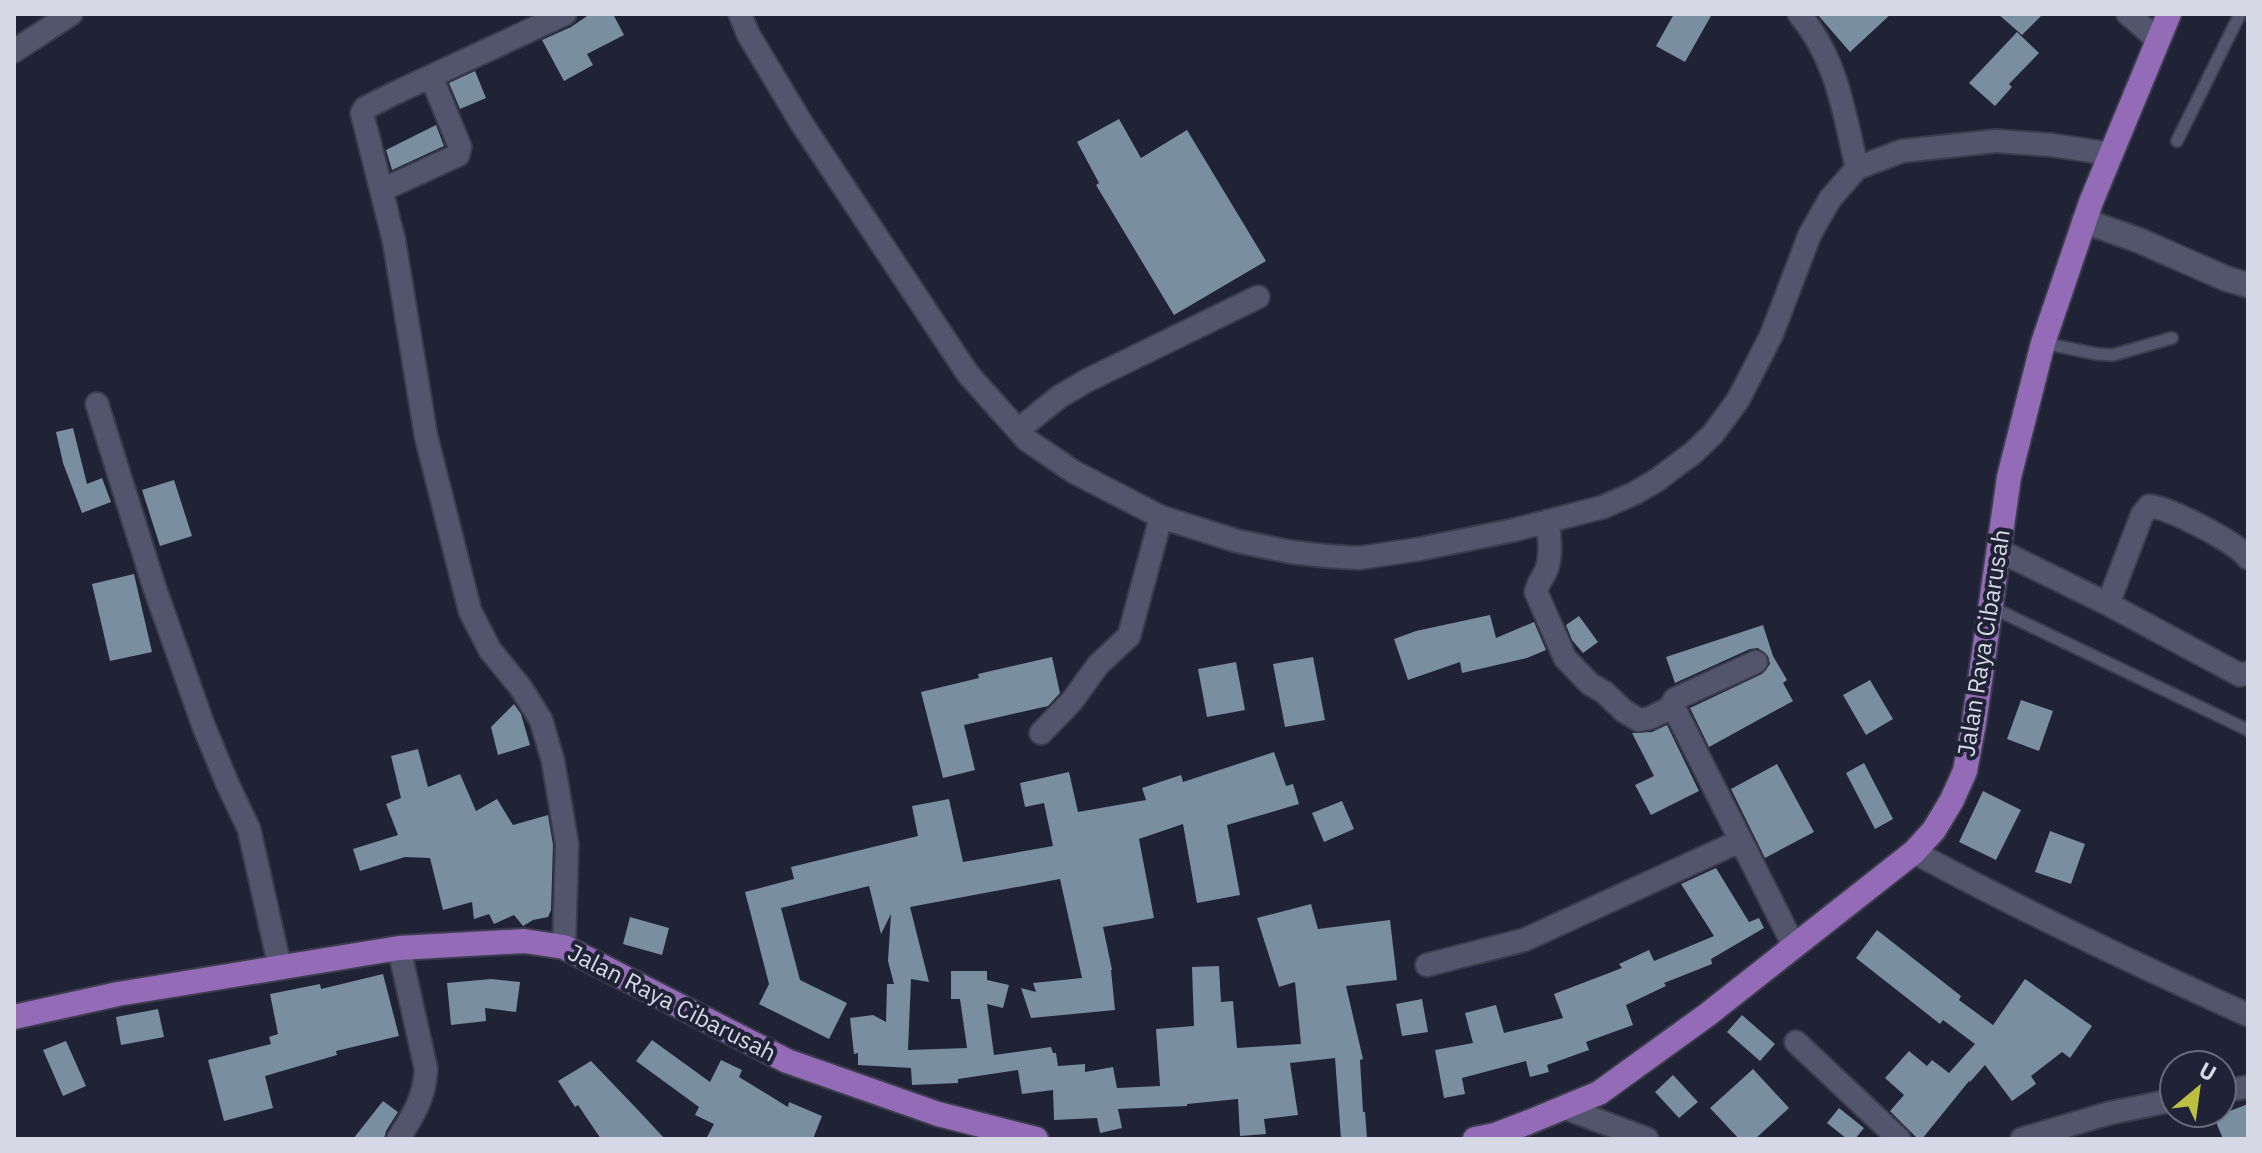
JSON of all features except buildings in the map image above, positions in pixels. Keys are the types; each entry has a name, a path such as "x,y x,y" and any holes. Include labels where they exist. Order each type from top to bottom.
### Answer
{"main road":[{"name":"Jalan Raya Cibarusah","path":"1488,1138 1599,1093 1707,1015 1914,852 1934,830 1965,771 2009,477 2043,343 2088,211 2169,14"},
{"name":"Jalan Raya Cibarusah","path":"14,1017 118,994 399,948 524,941 564,947 787,1061 938,1114 1036,1139"}],"street":[{"path":"14,51 71,14"},
{"path":"564,947 567,844 553,761 541,720 521,688 490,650 470,611 426,436 394,241 362,112 431,76 565,14"},
{"path":"740,14 748,34 802,124 929,317 968,374 1027,440 1159,523 1291,552 1359,558 1420,549 1546,522 1603,507 1635,493 1693,453 1713,434 1738,400 1764,351 1810,234 1830,199 1857,168 1902,151 1996,141 2051,145 2108,164"},
{"path":"1799,14 1818,38 1831,66 1857,168"},
{"path":"2128,14 2158,40"},
{"path":"382,190 456,157 459,152 460,147 431,76"},
{"path":"2088,211 2138,240 2248,285"},
{"path":"1018,430 1059,397 1086,381 1258,297"},
{"path":"97,404 204,727 249,829 280,968"},
{"path":"2108,604 2142,515 2149,506 2164,509 2235,546 2248,558"},
{"path":"1546,522 1549,561 1536,592 1565,658 1590,684 1604,692 1624,711 1639,720 1650,718 1672,707 1675,699 1756,662"},
{"path":"1041,733 1072,701 1098,665 1129,636 1159,523"},
{"path":"2000,551 2108,604 2240,675 2248,673"},
{"path":"1672,707 1794,946"},
{"path":"1427,965 1524,940 1740,841"},
{"path":"1914,852 2058,927 2248,1015"},
{"path":"398,1139 421,1101 426,1084 426,1069 399,948"},
{"path":"1796,1042 1899,1139"},
{"path":"2022,1139 2110,1113 2158,1103"},
{"path":"1565,1108 1647,1139"}],"lane":[{"path":"2177,141 2244,14"},
{"path":"2043,343 2113,355 2172,338"},
{"path":"1991,607 2248,730"}]}
